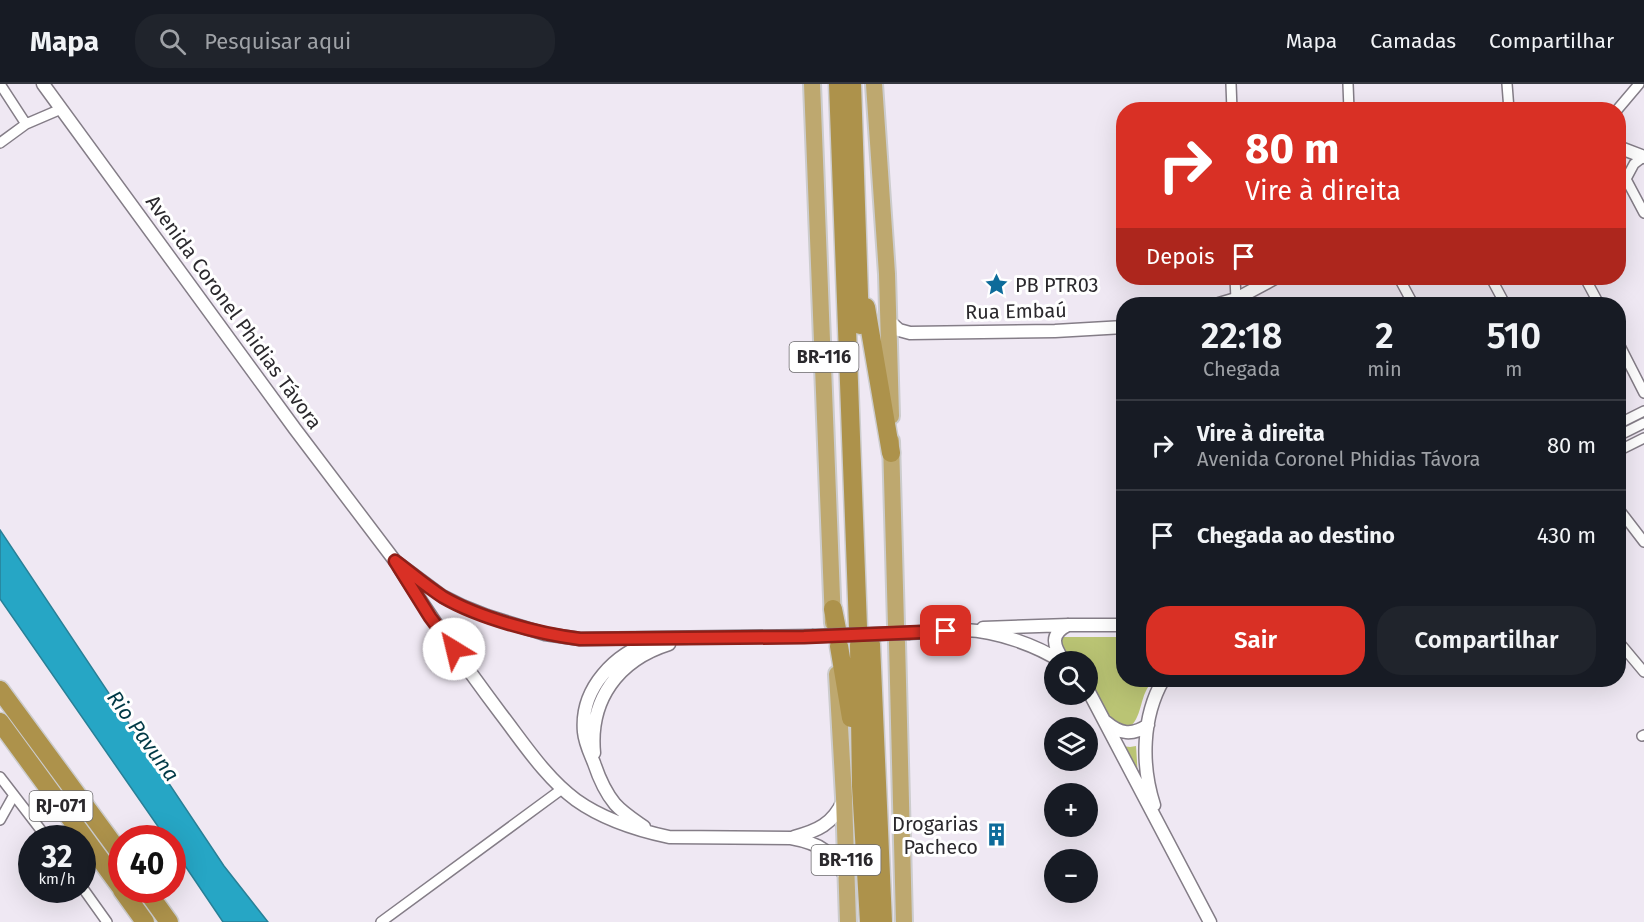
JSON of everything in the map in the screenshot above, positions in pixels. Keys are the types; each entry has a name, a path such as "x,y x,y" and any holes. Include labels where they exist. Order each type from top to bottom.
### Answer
{"highway":[{"name":"BR-116","path":"812,84 833,609"},
{"name":"BR-116","path":"838,84 865,636 883,922"},
{"name":"BR-116","path":"852,84 859,261 865,636 861,786 869,922"},
{"name":"BR-116","path":"874,84 889,321 891,453 901,633 904,922"},
{"path":"859,261 891,453"},
{"path":"833,609 861,786"},
{"name":"BR-116","path":"836,638 848,922"},
{"name":"RJ-071","path":"0,690 108,837"},
{"name":"RJ-071","path":"0,722 108,870"},
{"name":"RJ-071","path":"132,903 145,922"},
{"path":"155,903 169,922"}],"street":[{"name":"Avenida Coronel Phidias Távora","path":"43,84 295,429 395,561 430,617 479,684 529,751 562,789 603,817 652,834 686,838 791,838 810,842 827,852 836,861 847,880"},
{"path":"1231,84 1232,102"},
{"path":"1348,84 1349,102"},
{"path":"1508,84 1509,102"},
{"path":"1624,102 1639,84"},
{"path":"3,86 26,124"},
{"path":"0,143 26,124 61,108"},
{"path":"1626,150 1643,157"},
{"path":"1643,157 1634,164 1626,179 1644,213"},
{"path":"1244,297 1264,285"},
{"path":"889,321 899,330 910,333"},
{"name":"Rua Embaú","path":"910,333 1055,331 1116,327"},
{"path":"889,354 896,343 910,333"},
{"path":"1626,358 1644,393"},
{"path":"1626,420 1644,411"},
{"path":"1626,432 1644,423"},
{"path":"1626,447 1644,438"},
{"path":"1626,518 1644,542"},
{"name":"Avenida Coronel Phidias Távora","path":"395,561 442,596 462,606 545,633 580,639 812,636 967,630 1007,637 1044,651"},
{"path":"1058,651 1055,636 1058,631 1069,625"},
{"path":"967,630 1116,625"},
{"path":"652,834 616,804 603,785 586,743 584,729 586,707 593,689 605,672 627,653 666,638"},
{"path":"597,772 594,750 595,725 599,706 609,687 621,672 639,658 661,647 696,638"},
{"path":"1626,651 1644,672"},
{"path":"1160,687 1154,699 1148,725 1146,754 1149,789 1163,832"},
{"path":"1096,705 1210,922"},
{"path":"1105,722 1117,731 1129,733 1148,725"},
{"path":"0,777 36,825"},
{"path":"381,922 562,789"},
{"path":"0,820 14,795"},
{"name":"Avenida Coronel Phidias Távora","path":"791,838 814,831 826,824 836,814 844,797"},
{"path":"94,903 107,922"}],"green space":[{"path":"1062,637 1116,637 1116,687 1148,687 1137,717 1130,726 1118,729 1098,700 1098,651 1061,651 1058,647"},
{"path":"1122,746 1136,746 1138,778"}],"water":[{"path":"0,530 224,866 268,922 223,922 186,867 186,825 157,825 0,599"}],"place":[{"name":"PB PTR03","path":"997,285"},
{"name":"Drogarias Pacheco","path":"996,835"}],"route":[{"path":"454,649 430,617 395,561 442,596 462,606 545,633 580,639 804,637 946,631"}],"water label":[{"name":"Rio Pavuna","path":"143,736"}]}
